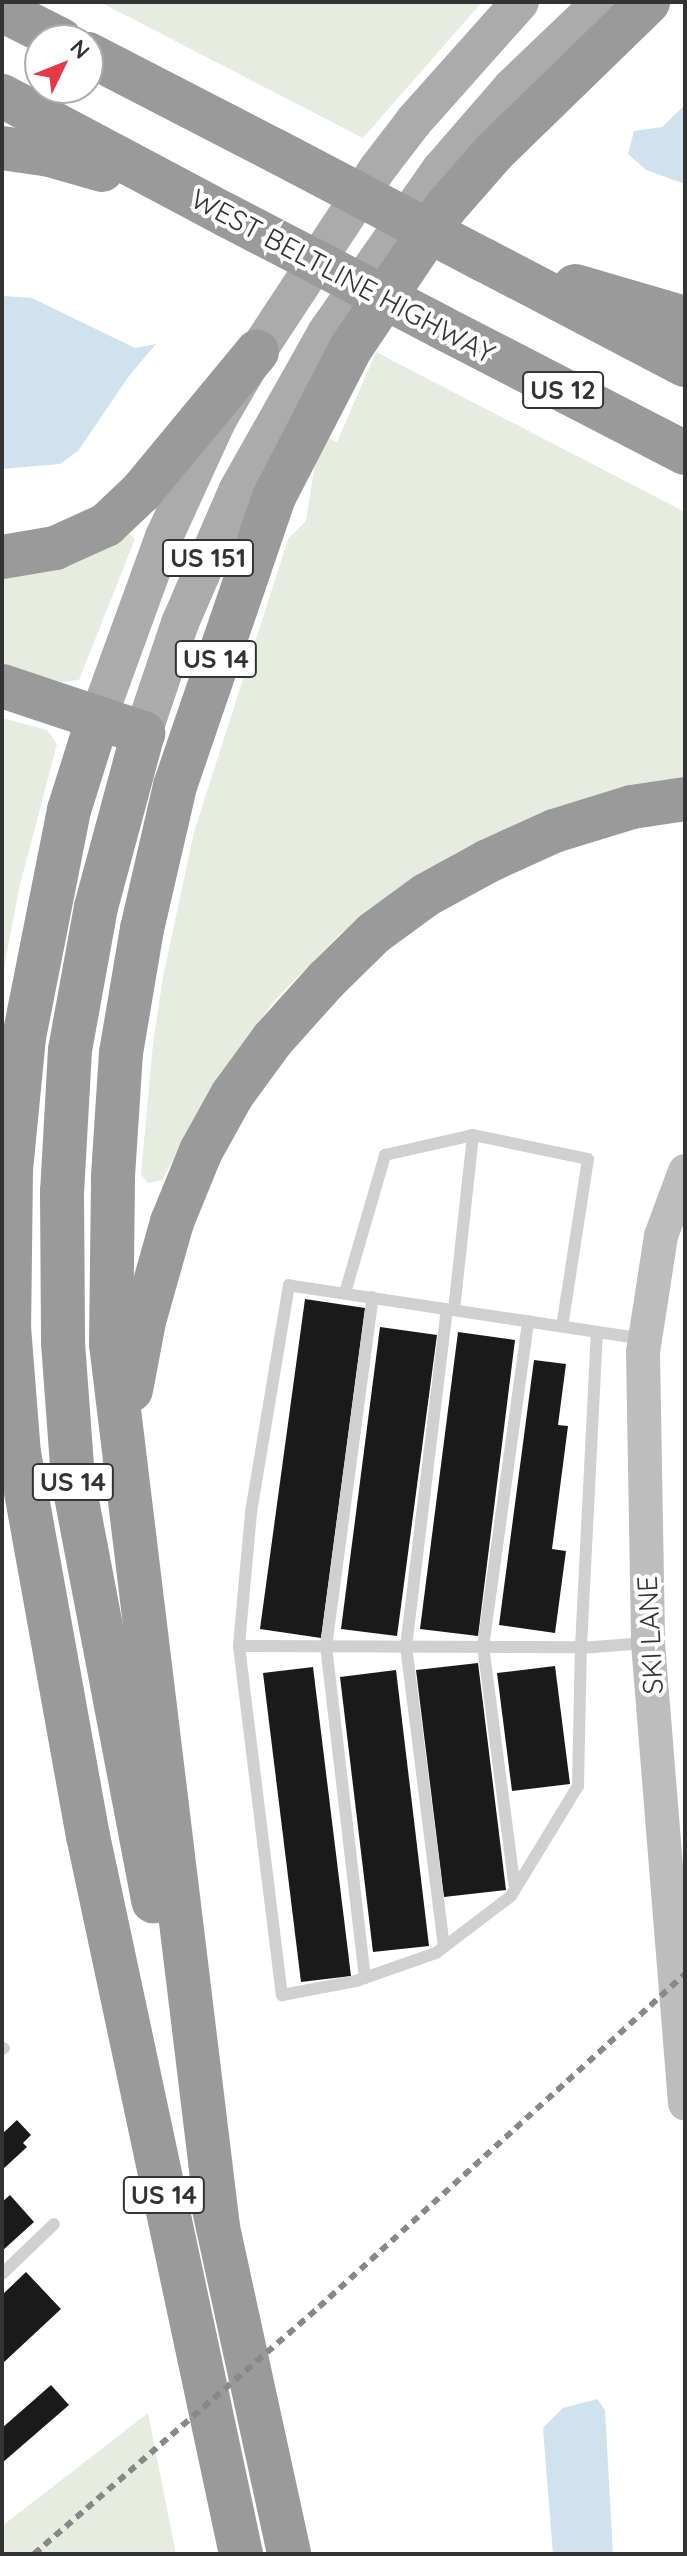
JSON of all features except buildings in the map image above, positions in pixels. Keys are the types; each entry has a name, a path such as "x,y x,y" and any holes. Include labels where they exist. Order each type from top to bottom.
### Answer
{"highway":[{"name":"US 14","path":"218,2227 111,1344 111,1247 121,1053 142,929 175,786 274,497 351,348 445,208 494,152 648,2"},
{"path":"2,10 30,24"},
{"name":"US 12","path":"104,62 685,365"},
{"name":"WEST BELTLINE HIGHWAY","path":"2,96 685,453"},
{"path":"2,148 50,155 126,176 159,180"},
{"path":"484,260 685,318"},
{"path":"2,557 55,548 106,525 141,492 257,352"},
{"path":"2,686 143,733"},
{"name":"US 14","path":"98,718 66,824 24,1037 11,1170 9,1327 19,1453 88,1836 241,2554"},
{"name":"US 14","path":"143,733 96,907 70,1050 62,1191 63,1343 73,1480 98,1625 218,2227 289,2554"},
{"path":"121,1443 144,1321 184,1194 201,1151 232,1095 298,1009 374,933 426,895 488,861 554,831 632,807 685,799"},
{"path":"2,1502 88,1836"}],"main road":[{"name":"US 14","path":"98,718 164,537 217,421 257,352 378,168 414,121 520,2"},
{"name":"US 151","path":"143,733 180,623 237,491 326,333 441,169 512,87 601,2"}],"street":[{"name":"SKI LANE","path":"685,1171 661,1236 645,1339 648,1643 685,2104"}],"lane":[{"path":"345,1293 385,1155 473,1135 588,1159 562,1326"},
{"path":"444,1947 406,1647 473,1135"},
{"path":"597,1332 581,1647 578,1786 511,1896 444,1947 365,1978 282,1995 239,1646 251,1513 289,1285 645,1339"},
{"path":"365,1978 326,1647 373,1297"},
{"path":"515,1889 483,1647 528,1321"},
{"path":"239,1646 581,1647 648,1643"},
{"path":"2,2274 54,2224"}],"shaded area":[{"path":"100,2 482,2 363,138"},
{"path":"376,352 685,512 685,780 496,833 454,854 375,906 338,936 275,1000 221,1073 162,1180 148,1183 141,1174 153,1043 163,977 194,832 288,539 306,521 317,450 324,436 337,442"},
{"path":"127,532 135,539 79,680 61,682 2,667 2,574"},
{"path":"2,718 47,730 57,744 19,889 2,979"},
{"path":"148,2413 176,2554 2,2554 2,2526"}],"water":[{"path":"685,105 685,184 646,170 628,154 634,131 662,127"},
{"path":"2,296 32,298 135,348 156,344 129,376 78,451 60,464 2,469"},
{"path":"597,2399 605,2410 613,2554 553,2554 543,2428 563,2408"}],"railway":[{"path":"34,2554 319,2307 685,1974"}]}
